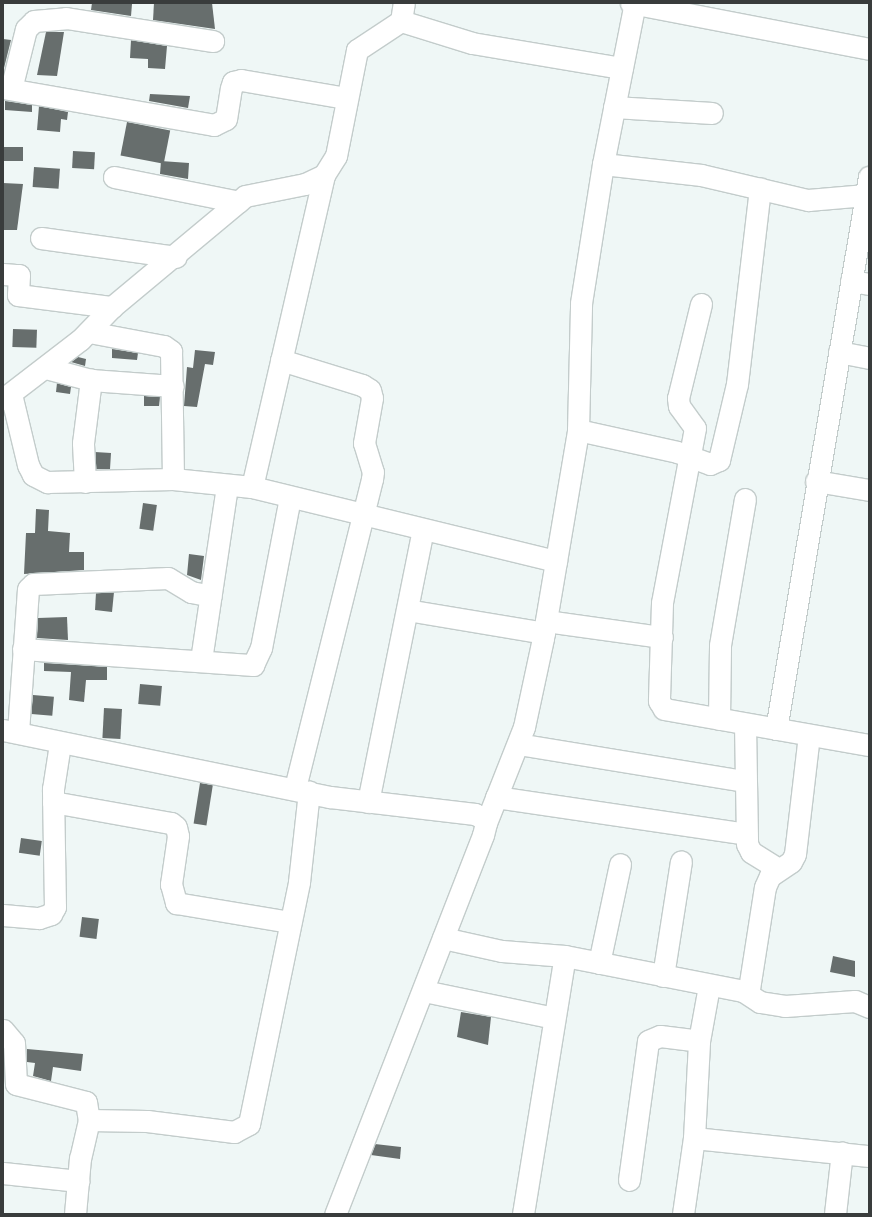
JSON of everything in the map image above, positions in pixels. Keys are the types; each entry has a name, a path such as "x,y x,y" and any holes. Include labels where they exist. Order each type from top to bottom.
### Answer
{"street":[{"path":"336,1214 424,991 486,823 518,744 545,627 578,430 581,303 603,164 634,3 869,49"},
{"path":"252,487 324,175 336,156 346,98 357,50 403,12 472,43 622,68"},
{"path":"213,41 66,18 34,21 26,29 7,88 214,125 226,119 231,88 234,82 241,80 346,98"},
{"path":"614,107 712,113"},
{"path":"603,164 701,175 808,200 867,186 860,283 839,352 816,481 776,729"},
{"path":"324,175 297,186 254,192 239,202 176,257 112,307 89,332 46,368 7,397 33,474 47,482 173,479 252,487 556,561"},
{"path":"114,178 239,202"},
{"path":"578,430 690,456 710,464 723,454 737,384 760,188"},
{"path":"41,238 176,257"},
{"path":"3,274 18,275 18,295 112,307"},
{"path":"701,304 678,398 679,406 695,428 665,584 658,688 664,709 869,745"},
{"path":"89,332 164,346 171,351 174,361 173,479"},
{"path":"839,352 869,358"},
{"path":"88,1120 147,1121 234,1132 244,1129 252,1117 299,882 302,790 373,472 364,443 372,409 370,390 336,374 281,360"},
{"path":"46,368 91,380 173,386"},
{"path":"85,482 83,444 91,380"},
{"path":"816,481 869,490"},
{"path":"201,660 227,485"},
{"path":"23,650 201,660 244,667 253,665 258,658 290,497"},
{"path":"718,719 720,645 745,499"},
{"path":"368,802 423,529"},
{"path":"211,596 191,592 168,578 41,581 28,589 23,650 10,731 60,744 368,802 475,814 486,823"},
{"path":"407,610 545,627 662,637"},
{"path":"745,724 744,781 746,834 751,852 778,869"},
{"path":"742,992 752,983 766,887 778,869 791,862 795,854 809,735"},
{"path":"3,915 39,918 51,914 55,907 53,802 60,744"},
{"path":"518,744 744,781"},
{"path":"496,797 746,834"},
{"path":"53,802 171,823 178,836 171,884 176,903 290,922"},
{"path":"663,976 681,862"},
{"path":"599,963 620,864"},
{"path":"443,938 502,951 565,956 742,992 760,1002 785,1006 854,1001 869,1007"},
{"path":"523,1214 565,956"},
{"path":"684,1214 694,1138 699,1041 709,986"},
{"path":"424,991 554,1018"},
{"path":"3,1030 14,1043 16,1084 23,1089 80,1098 86,1102 88,1120 75,1214"},
{"path":"629,1180 648,1041 660,1036 699,1041"},
{"path":"694,1138 842,1152 869,1156"},
{"path":"835,1214 842,1152"},
{"path":"3,1173 79,1181"}],"building":[{"path":"92,3 132,4 131,16 91,10"},
{"path":"154,3 212,3 215,29 153,20"},
{"path":"46,32 64,32 57,76 37,75"},
{"path":"3,39 11,40 3,72"},
{"path":"131,40 167,46 165,69 148,68 148,59 130,58"},
{"path":"150,94 190,96 188,108 149,101"},
{"path":"5,101 32,105 32,112 5,110"},
{"path":"39,106 68,112 67,120 61,119 60,132 37,130"},
{"path":"127,122 170,130 164,164 121,155"},
{"path":"3,147 23,147 23,161 3,161"},
{"path":"73,151 95,152 94,169 72,168"},
{"path":"161,161 189,163 188,179 160,174"},
{"path":"34,167 60,169 59,189 33,187"},
{"path":"3,183 23,184 17,230 3,230"},
{"path":"13,329 37,330 36,348 12,347"},
{"path":"112,349 138,353 137,360 112,358"},
{"path":"195,350 215,352 213,365 205,364 197,407 184,406 187,367 193,368"},
{"path":"78,357 86,359 85,366 71,362"},
{"path":"57,383 71,387 70,394 56,392"},
{"path":"144,396 160,397 159,406 144,406"},
{"path":"95,452 111,453 110,469 96,469"},
{"path":"143,503 157,505 153,531 139,529"},
{"path":"36,509 49,510 48,531 70,533 69,552 84,552 84,570 24,574 26,533 35,533"},
{"path":"189,554 204,556 201,580 187,575"},
{"path":"114,592 112,612 95,610 96,593"},
{"path":"67,617 68,640 37,638 38,618"},
{"path":"44,663 107,667 107,680 86,680 84,702 69,700 71,672 44,671"},
{"path":"140,684 162,686 160,706 138,704"},
{"path":"33,695 54,697 52,716 31,714"},
{"path":"104,708 122,709 120,739 102,738"},
{"path":"200,783 213,785 206,826 194,823"},
{"path":"21,838 42,841 40,856 19,853"},
{"path":"82,917 99,919 96,939 80,937"},
{"path":"833,956 855,961 855,977 830,972"},
{"path":"461,1012 491,1017 488,1045 457,1037"},
{"path":"27,1049 83,1054 81,1071 53,1067 51,1081 33,1076 35,1063 27,1062"},
{"path":"375,1144 401,1147 400,1159 371,1155"}]}
